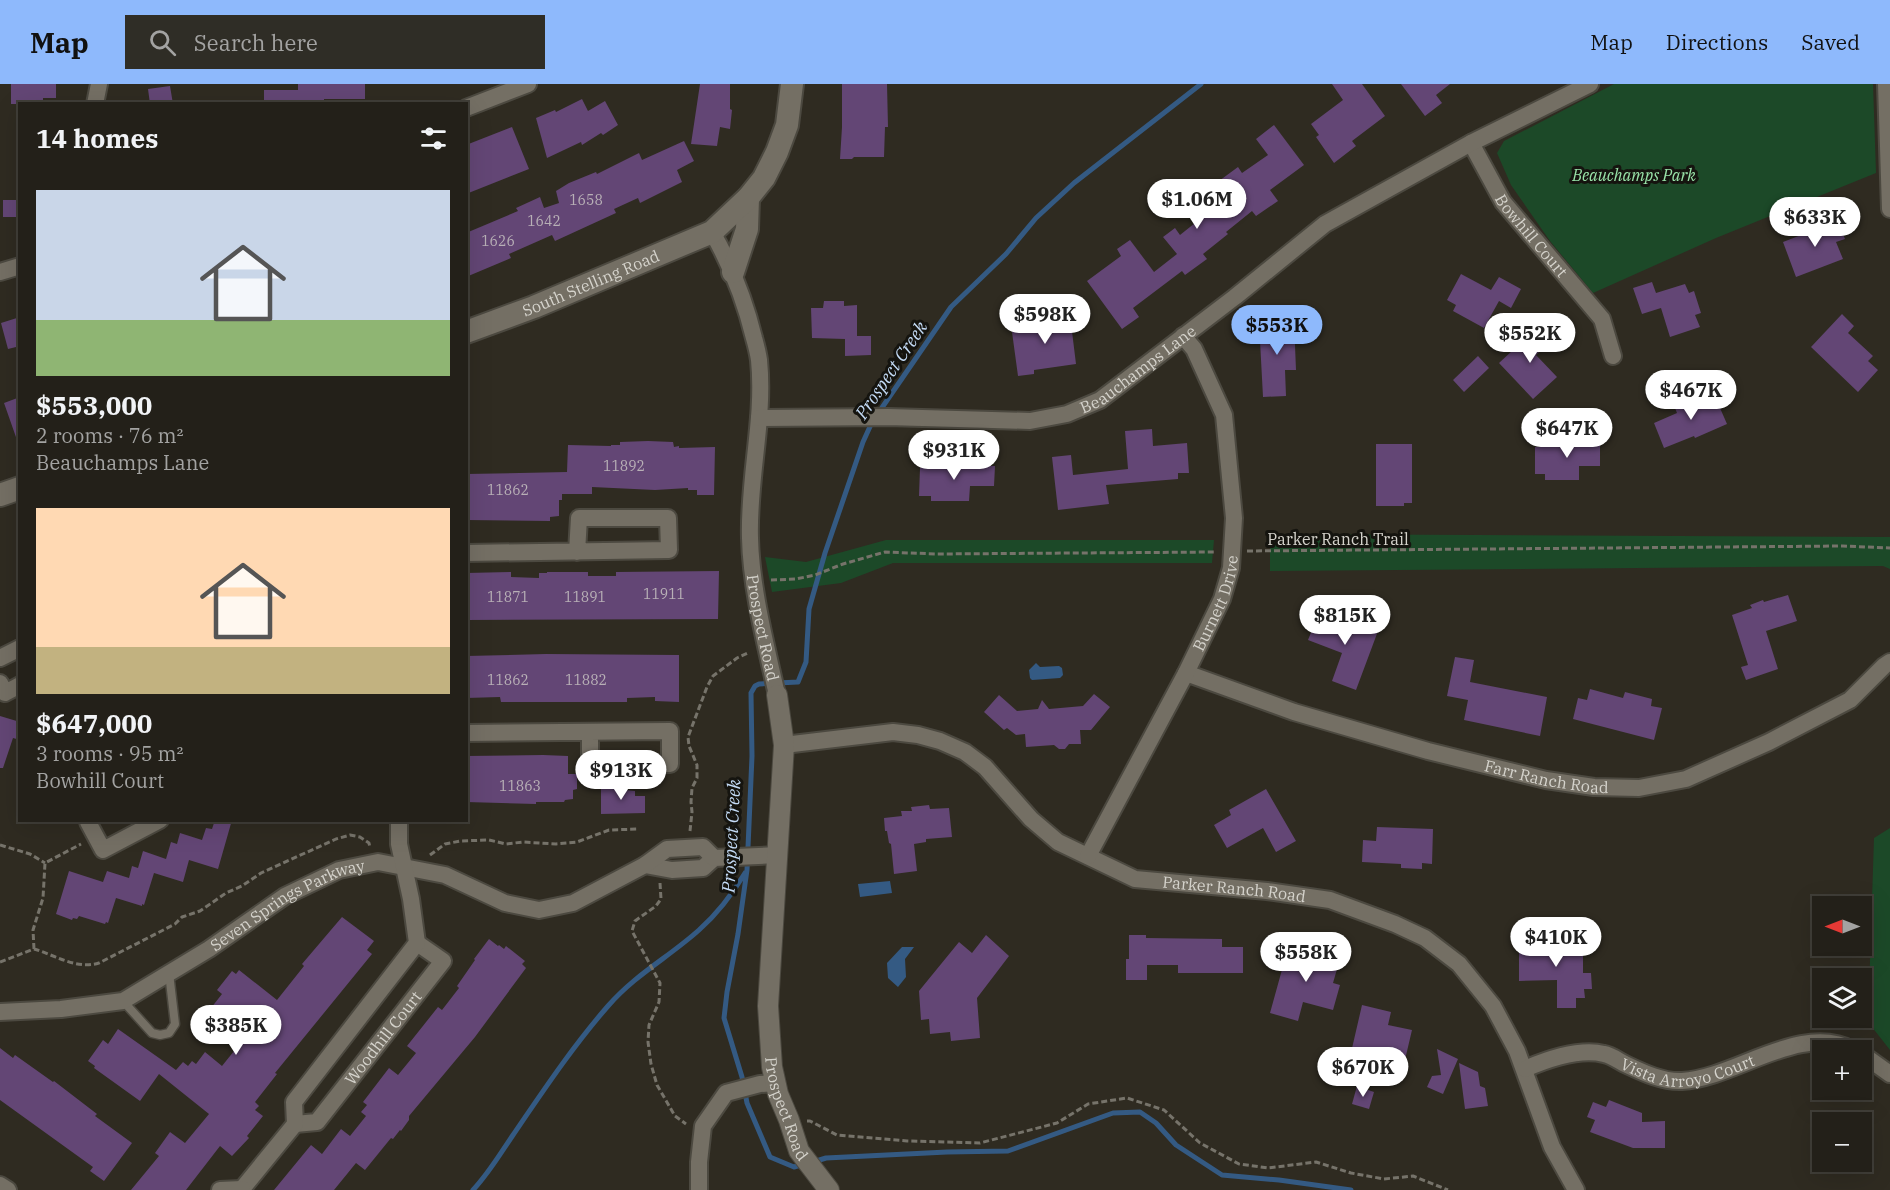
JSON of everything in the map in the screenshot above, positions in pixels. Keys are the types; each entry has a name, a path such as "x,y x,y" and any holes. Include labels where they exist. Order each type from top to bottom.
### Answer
{"main road":[{"path":"712,232 748,198 764,178 787,125 792,84"},
{"path":"733,272 747,229 748,198"},
{"name":"South Stelling Road","path":"468,331 534,308 712,232"},
{"path":"0,495 18,489"}],"street":[{"path":"95,102 99,84"},
{"path":"468,107 528,84"},
{"name":"Beauchamps Lane","path":"759,418 888,417 1030,421 1067,414 1100,400 1235,297 1325,224 1471,143 1590,84"},
{"path":"1886,84 1890,208"},
{"name":"Bowhill Court","path":"1471,143 1503,202 1602,319 1613,356"},
{"name":"Prospect Road","path":"712,232 733,272 759,359 759,418 750,496 750,538 754,580 777,695 784,745 768,1006 772,1067 766,1084 778,1094 799,1151 825,1185"},
{"path":"0,272 18,267"},
{"name":"Burnett Drive","path":"1088,856 1186,673 1222,599 1231,568 1234,518 1224,415 1194,349 1183,336"},
{"path":"468,553 577,552 669,550 668,518 579,518 577,552"},
{"path":"0,658 18,649"},
{"name":"Farr Ranch Road","path":"1186,673 1294,712 1428,751 1546,780 1594,787 1639,788 1686,779 1769,742 1850,700 1890,662"},
{"path":"0,683 5,693 18,686"},
{"path":"468,733 670,731 670,764 590,766 590,733"},
{"name":"Parker Ranch Road","path":"784,745 893,732 940,741 965,752 985,767 1031,819 1058,842 1135,879 1267,891 1330,900 1395,924 1425,938 1459,964 1493,1006 1518,1051 1552,1147 1576,1190"},
{"path":"88,822 103,850 156,822"},
{"path":"399,822 399,844 411,899 417,943"},
{"name":"Seven Springs Parkway","path":"0,1012 61,1009 123,1001 209,949 285,896 339,870 378,862 445,875 505,903 539,910 573,903 645,865 672,870 704,868 714,858 777,855"},
{"name":"Woodhill Court","path":"417,943 442,961 317,1122 295,1125 294,1102 417,943"},
{"name":"Vista Arroyo Court","path":"1525,1069 1575,1053 1605,1054 1645,1074 1679,1081 1708,1077 1794,1045 1812,1043"},
{"path":"1872,1061 1890,1074"},
{"path":"699,1190 703,1126 726,1093 766,1084"},
{"path":"220,1190 242,1190 295,1125"},
{"path":"0,1185 8,1190"}],"lane":[{"path":"123,1001 152,1033 160,1035 169,1033 175,1024 169,973"}],"path":[{"name":"Parker Ranch Trail","path":"754,580 796,579 826,572 843,564 885,552 949,554 1831,546 1890,548"},
{"path":"690,831 692,788 697,778 697,765 689,747 688,737 713,676 737,658 748,653"},
{"path":"426,856 445,844 459,841 489,840 506,844 523,842 556,844 577,842 609,830 639,829"},
{"path":"0,962 34,949 70,963 88,966 99,963 175,924 182,917 200,911 261,873 336,839 350,835 360,837 369,843 370,849"},
{"path":"45,863 81,844"},
{"path":"0,845 30,854 45,863"},
{"path":"34,949 33,930 44,898 45,863"},
{"path":"660,878 661,899 656,906 635,921 632,931 660,983 658,1002 649,1025 648,1042 657,1085 675,1116 688,1125"},
{"path":"789,1120 810,1121 837,1135 907,1141 980,1143 1057,1123 1088,1104 1127,1098 1164,1110 1200,1143 1239,1164 1268,1168 1316,1162 1351,1173 1383,1179 1413,1176 1448,1190"}],"green space":[{"name":"Beauchamps Park","path":"1614,84 1873,84 1876,173 1716,238 1593,293 1550,241 1511,185 1497,153 1504,141"},
{"path":"1270,534 1890,537 1890,569 1883,566 1270,571"},
{"path":"886,540 1214,540 1212,563 893,563 841,583 772,592 765,557 806,562"},
{"path":"1890,828 1890,1050 1872,1027 1872,968 1870,968 1870,956 1872,956 1874,838"}],"water":[{"path":"1036,663 1040,667 1059,666 1062,668 1063,675 1060,678 1032,680 1029,670"},
{"path":"890,881 892,893 860,897 858,884"},
{"path":"902,947 914,947 905,959 906,977 898,987 888,978 887,963"}],"building":[{"path":"11,84 56,84 56,98 43,98 43,102 11,104"},
{"path":"298,84 365,84 365,99 264,102 264,90 298,90"},
{"path":"700,84 730,84 730,109 732,110 730,129 720,127 717,146 691,144"},
{"path":"842,84 887,84 888,127 885,127 884,157 840,159"},
{"path":"1332,84 1362,84 1385,116 1352,141 1356,146 1334,163 1316,137 1319,135 1311,124 1343,100"},
{"path":"1401,84 1450,84 1436,95 1442,103 1425,116"},
{"path":"170,86 173,102 150,102 148,89"},
{"path":"582,99 588,111 605,101 618,125 582,145 581,142 547,158 536,118 555,110 556,112"},
{"path":"1274,125 1304,165 1270,190 1278,201 1256,216 1252,211 1203,254 1207,259 1185,275 1182,271 1133,308 1139,317 1122,329 1087,281 1121,256 1117,249 1130,240 1154,272 1177,254 1163,237 1175,228 1180,235 1200,219 1187,202 1238,167 1242,173 1268,155 1256,139"},
{"path":"512,127 529,169 468,193 468,144"},
{"path":"684,141 694,161 677,170 682,182 640,203 638,198 614,209 616,213 555,241 552,235 509,254 511,258 468,276 468,232 518,211 516,208 540,197 544,208 559,203 556,191 569,183 596,172 597,174 639,153 642,160"},
{"path":"3,200 18,200 18,217 3,217"},
{"path":"1836,217 1845,239 1836,242 1843,259 1796,277 1783,242 1814,230 1813,226"},
{"path":"1461,274 1491,290 1499,277 1521,289 1511,308 1499,301 1484,328 1453,311 1456,305 1447,300"},
{"path":"1652,282 1656,293 1685,284 1689,293 1694,291 1701,313 1695,315 1700,327 1670,337 1661,308 1642,314 1633,288"},
{"path":"824,301 844,301 844,306 857,305 857,336 871,336 871,355 845,356 845,339 812,338 811,308 823,308"},
{"path":"1069,307 1076,364 1034,370 1034,374 1018,376 1012,332 1054,322 1053,309"},
{"path":"1842,314 1854,326 1848,333 1873,356 1868,361 1878,370 1858,392 1811,347"},
{"path":"18,318 18,346 8,349 1,323"},
{"path":"1294,321 1296,370 1285,370 1286,396 1263,397 1259,322"},
{"path":"1538,327 1551,340 1536,355 1557,377 1533,399 1499,363"},
{"path":"1478,356 1489,368 1464,392 1453,380"},
{"path":"1713,392 1727,424 1664,448 1654,423 1677,413 1675,408"},
{"path":"18,398 18,440 17,440 4,403"},
{"path":"1152,429 1153,446 1187,443 1189,473 1178,473 1178,479 1106,485 1109,504 1058,510 1052,457 1071,455 1073,475 1128,469 1125,431"},
{"path":"1581,438 1600,438 1600,466 1579,466 1579,480 1545,480 1545,474 1535,474 1535,447 1558,447 1558,441 1581,441"},
{"path":"620,442 673,442 674,447 679,446 679,448 715,447 714,495 697,495 697,490 688,490 688,488 655,490 592,487 592,494 562,494 562,500 559,500 559,516 550,517 550,521 468,520 468,474 567,472 568,445 611,446 620,445"},
{"path":"1376,444 1412,444 1412,503 1404,503 1404,506 1376,506"},
{"path":"930,465 995,466 994,486 970,486 969,501 931,501 931,496 919,496 920,468 930,468"},
{"path":"719,571 718,619 468,620 468,573 511,572 511,577 539,578 539,573 547,572 588,572 588,576 616,576 616,572"},
{"path":"1788,595 1797,621 1766,631 1778,669 1746,680 1741,667 1748,665 1732,615 1752,608 1750,605 1763,600 1764,602"},
{"path":"1320,610 1378,631 1356,690 1332,681 1342,653 1308,640"},
{"path":"679,655 679,702 655,701 655,697 627,698 627,702 501,702 500,697 468,698 468,656"},
{"path":"1455,657 1474,660 1470,682 1547,697 1540,736 1464,720 1468,700 1447,696"},
{"path":"1590,689 1623,698 1625,692 1652,699 1651,706 1662,708 1654,740 1573,719 1578,698 1587,700"},
{"path":"1094,694 1110,707 1091,730 1080,730 1081,744 1069,744 1065,749 1059,749 1054,745 1026,747 1025,734 1016,735 1007,728 1004,730 984,712 999,695 1017,711 1038,709 1042,700 1049,709 1083,706"},
{"path":"0,716 18,721 18,739 13,738 3,768 0,768"},
{"path":"468,756 568,756 568,774 577,774 577,789 573,790 573,799 564,802 536,802 536,804 468,802"},
{"path":"625,784 625,790 635,791 635,796 645,796 645,813 601,814 601,785"},
{"path":"1266,789 1296,841 1276,852 1263,828 1227,848 1214,825 1231,815 1229,810"},
{"path":"929,805 930,809 949,808 952,837 926,839 926,842 914,844 917,871 894,874 891,844 887,831 885,831 884,818 902,816 901,811 912,811 911,807"},
{"path":"214,822 231,822 218,869 189,860 183,882 154,873 144,905 116,898 108,923 105,924 79,916 72,920 56,914 69,871 103,882 107,871 129,878 132,866 138,868 143,851 166,859 171,842 177,844 180,833 202,840 206,828 212,829"},
{"path":"1377,827 1433,829 1432,864 1422,863 1422,869 1401,868 1401,864 1362,862 1363,840 1376,841"},
{"path":"342,917 374,941 367,950 372,954 275,1073 277,1074 255,1102 259,1106 255,1110 263,1116 247,1136 249,1138 232,1156 220,1146 186,1190 131,1190 159,1156 155,1153 170,1132 185,1143 209,1114 159,1074 140,1101 94,1068 95,1066 88,1061 103,1040 108,1044 118,1029 176,1070 183,1062 188,1066 192,1061 196,1064 205,1052 222,1066 246,1036 211,1008 222,994 217,990 232,971 236,974 239,970 277,1000 304,966 302,964"},
{"path":"986,935 1009,956 977,998 980,1038 951,1041 950,1032 930,1034 929,1019 921,1020 919,991 959,942 972,953"},
{"path":"1129,935 1146,935 1146,938 1222,939 1222,947 1243,947 1243,973 1178,973 1178,965 1147,965 1147,980 1126,980"},
{"path":"489,939 504,949 506,946 525,961 522,964 526,968 475,1037 409,1116 409,1120 401,1131 393,1139 391,1138 365,1170 356,1163 334,1190 274,1190 311,1145 322,1154 341,1129 350,1136 366,1116 361,1112 367,1105 363,1102 389,1068 398,1075 416,1053 407,1046 438,1007 442,1010 459,988 457,986"},
{"path":"1583,941 1583,973 1591,973 1592,989 1584,989 1585,998 1576,998 1576,1008 1557,1008 1557,980 1519,981 1519,942"},
{"path":"1288,948 1316,956 1318,949 1341,955 1333,983 1340,985 1333,1010 1303,1002 1298,1021 1270,1013"},
{"path":"1362,1005 1391,1012 1388,1025 1412,1030 1404,1064 1395,1062 1392,1074 1376,1070 1378,1063 1350,1057"},
{"path":"0,1048 13,1058 15,1055 54,1081 97,1114 95,1116 132,1143 104,1181 90,1171 93,1167 0,1100"},
{"path":"1437,1049 1458,1059 1443,1094 1427,1087 1432,1076 1441,1075"},
{"path":"1459,1063 1478,1072 1480,1086 1485,1088 1488,1106 1465,1109"},
{"path":"1357,1086 1374,1092 1369,1109 1352,1104"},
{"path":"1609,1100 1642,1113 1642,1122 1665,1121 1665,1148 1633,1148 1590,1132 1595,1120 1587,1117 1593,1102 1606,1107"}],"waterway":[{"name":"Prospect Creek","path":"879,412 951,307 1006,254 1036,218 1074,183 1201,84"},
{"name":"Prospect Creek","path":"804,1164 794,1167 770,1157 747,1103 742,1077 724,1018 747,870 752,756 751,693 759,684 798,682 806,662 809,609 825,553 863,442 873,420"},
{"path":"473,1190 595,1021 630,984 706,924 745,873"},
{"name":"Prospect Creek","path":"813,1162 826,1158 1008,1151 1113,1113 1140,1112 1156,1123 1176,1145 1222,1175 1351,1190"}]}
